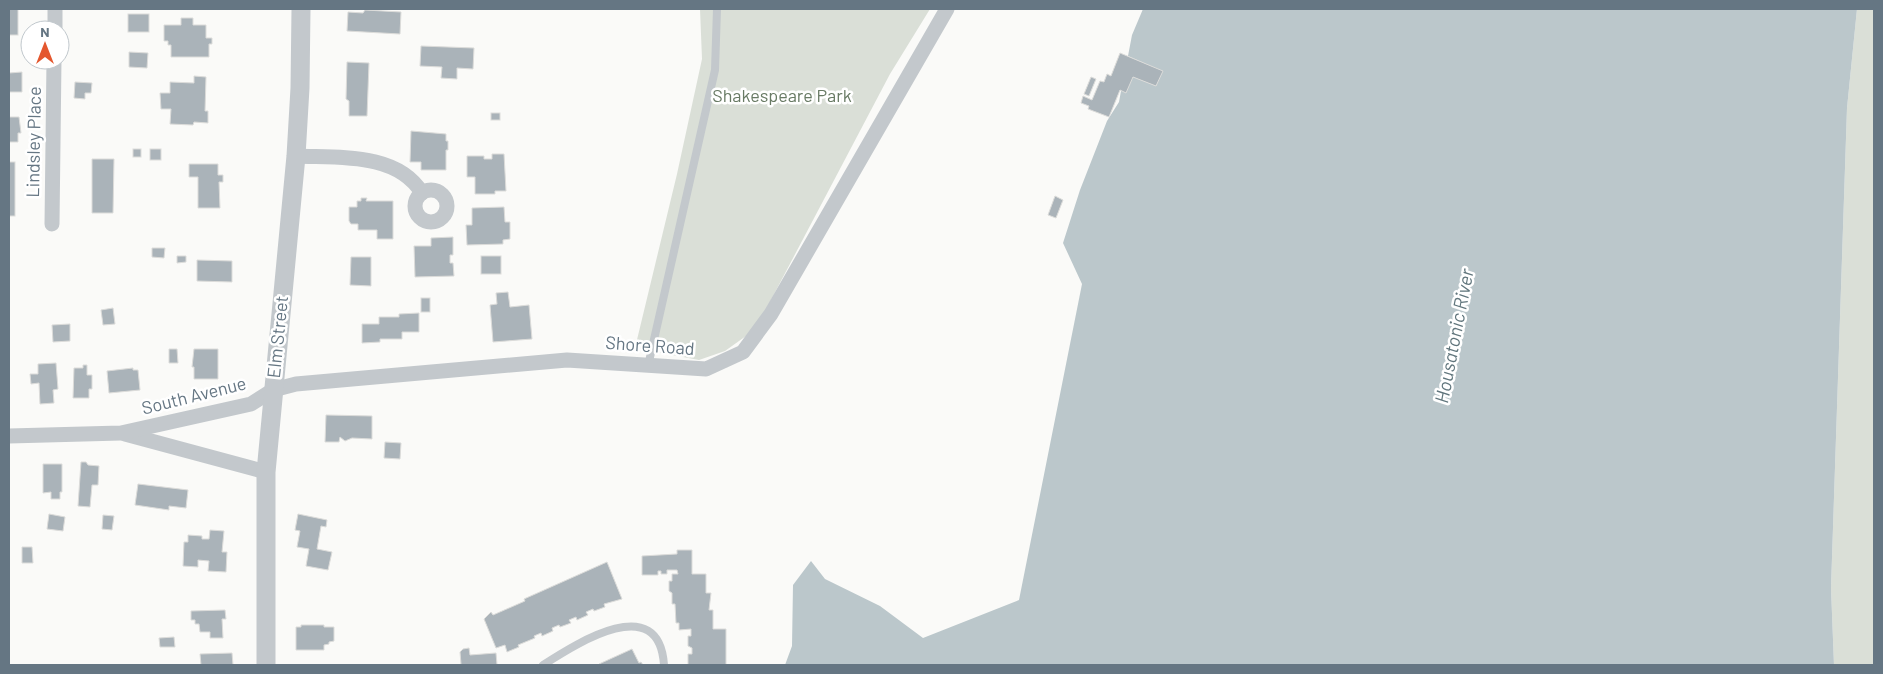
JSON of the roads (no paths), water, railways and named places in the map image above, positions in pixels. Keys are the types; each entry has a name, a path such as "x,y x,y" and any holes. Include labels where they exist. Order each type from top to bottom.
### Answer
{"street":[{"name":"Elm Street","path":"266,665 266,472 296,156 300,88 301,9"},
{"name":"Shore Road","path":"273,390 296,384 567,360 706,369 742,352 770,314 947,9"},
{"name":"Lindsley Place","path":"52,224 54,70"},
{"path":"296,156 351,158 394,168 410,178 422,193"},
{"name":"South Avenue","path":"9,436 121,433 251,404 273,390"},
{"name":"South Avenue","path":"121,433 266,472"}],"lane":[{"path":"648,366 715,70 717,9"},
{"path":"543,665 573,646 602,632 631,626 649,631 658,640 664,658 664,665"}],"water":[{"name":"Housatonic River","path":"1143,9 1857,9 1847,108 1831,588 1834,665 785,665 792,646 793,585 811,561 825,579 880,606 923,638 1019,600 1082,284 1063,243 1080,190 1107,121 1119,102 1121,91 1133,77 1156,86 1162,71 1128,56 1132,35"}],"park label":[{"name":"Shakespeare Park","path":"782,96"}]}
